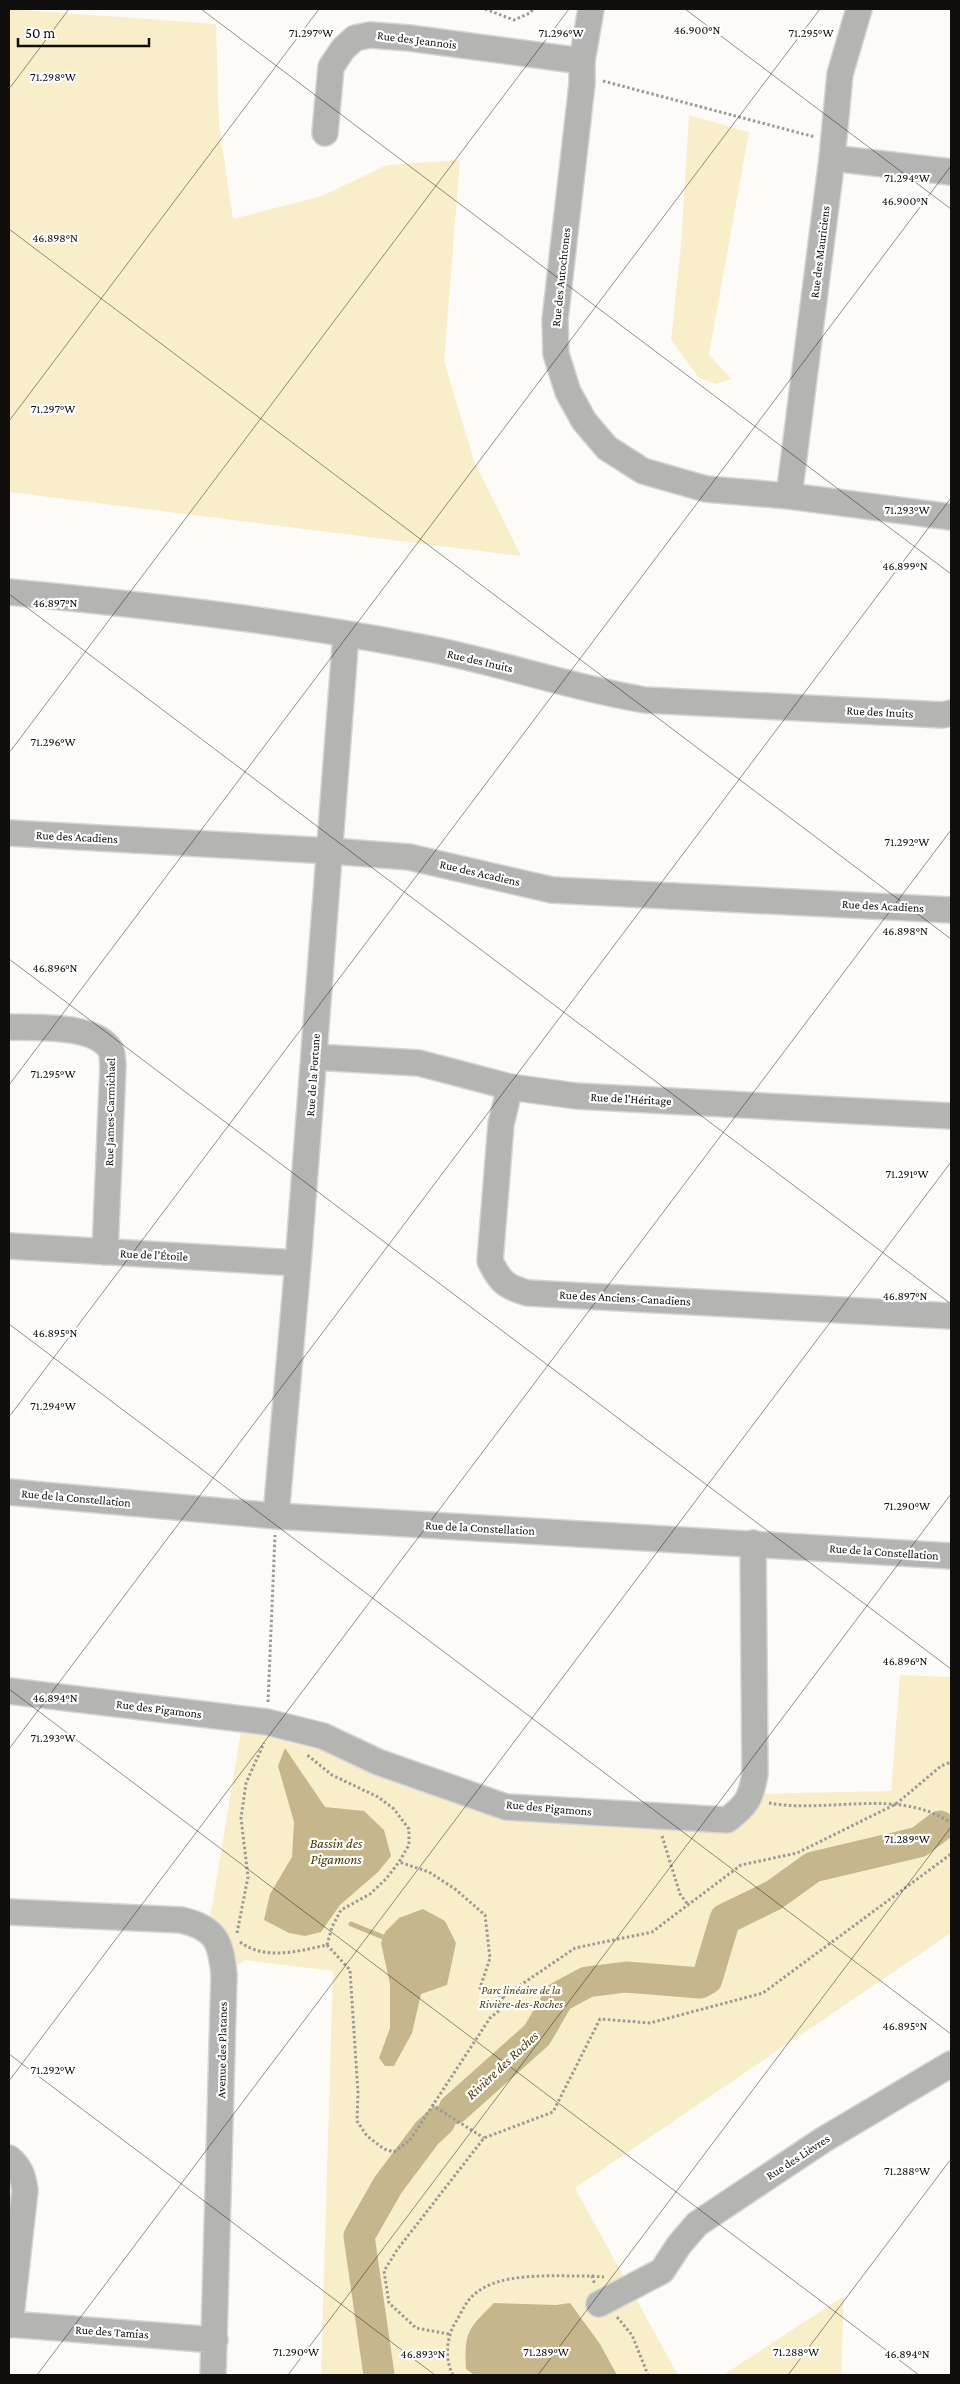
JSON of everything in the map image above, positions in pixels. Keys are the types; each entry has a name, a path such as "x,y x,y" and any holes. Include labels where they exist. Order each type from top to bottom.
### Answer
{"street":[{"name":"Rue des Autochtones","path":"590,9 582,61 582,84 555,320 556,354 568,392 584,421 607,448 643,471 706,489 790,496 951,517"},
{"name":"Rue des Mauriciens","path":"790,496 832,158 840,74 859,9"},
{"name":"Rue des Jeannois","path":"325,133 331,67 343,49 355,38 370,35 409,38 582,61"},
{"path":"832,158 951,172"},
{"name":"Rue des Inuits","path":"9,592 159,606 346,634 425,648 488,662 612,695 646,700 943,715 951,713"},
{"name":"Rue de la Fortune","path":"276,1516 331,851 346,634"},
{"name":"Rue des Acadiens","path":"9,833 409,857 552,890 951,910"},
{"name":"Rue James-Carmichael","path":"9,1027 80,1032 99,1039 111,1050 113,1065 106,1252"},
{"name":"Rue de l'Héritage","path":"314,1057 420,1063 510,1087 576,1096 951,1116"},
{"name":"Rue des Anciens-Canadiens","path":"510,1087 501,1124 490,1261 498,1278 511,1289 528,1293 951,1316"},
{"name":"Rue de l'Étoile","path":"9,1246 298,1263"},
{"name":"Rue de la Constellation","path":"9,1492 276,1516 951,1556"},
{"name":"Rue des Pigamons","path":"9,1691 267,1722 293,1728 323,1736 378,1762 506,1806 727,1820 740,1810 752,1794 755,1774 752,1543"},
{"name":"Avenue des Platanes","path":"9,1912 181,1920 199,1924 218,1942 224,1975 213,2375"},
{"name":"Rue des Lièvres","path":"602,2302 662,2271 679,2245 697,2224 823,2140 951,2064"},
{"path":"9,2158 16,2163 23,2176 25,2190 10,2325"},
{"name":"Rue des Tamias","path":"10,2325 215,2340"}],"path":[{"path":"485,9 514,20 530,13 533,9"},
{"path":"582,61 594,79 815,137 832,158"},
{"path":"276,1516 267,1722 264,1743 246,1783 241,1818 248,1877 236,1939 250,1950 286,1954 327,1945"},
{"path":"293,1728 294,1741 303,1752 332,1775 378,1796 394,1809 409,1829 410,1845 400,1862 370,1894 341,1910 332,1927 327,1945"},
{"path":"327,1945 350,1970 358,2093 357,2121 367,2136 384,2149 394,2152 410,2140 490,2018 501,2009 503,1997 576,1948 652,1932 689,1906 740,1865 797,1853 896,1804 940,1766 951,1762"},
{"path":"748,1800 790,1807 896,1804 938,1814 951,1823"},
{"path":"656,1817 680,1894 689,1906"},
{"path":"449,2334 416,2328 389,2303 384,2271 397,2250 484,2138 553,2112 600,2019 650,2023 763,1993 951,1854"},
{"path":"400,1862 429,1872 455,1889 485,1916 490,1958 480,1988 503,1997"},
{"path":"432,2105 484,2138"},
{"path":"453,2375 447,2364 449,2334 469,2300 494,2282 521,2278 592,2276 602,2302 632,2335 648,2375"}],"green space":[{"path":"9,9 216,24 219,125 233,219 322,196 387,165 460,160 444,361 474,461 521,556 9,492"},
{"path":"689,115 749,132 709,354 731,379 716,384 699,378 671,340 681,246"},
{"name":"Parc linéaire de la Rivière-des-Roches","path":"900,1675 951,1677 951,1933 575,2188 678,2375 321,2375 333,1971 245,1960 224,1975 208,1931 243,1719 506,1807 713,1820 752,1794 891,1791"},
{"path":"844,2296 841,2375 723,2375"}],"water":[{"name":"Bassin des Pigamons","path":"285,1748 325,1807 364,1811 384,1830 391,1856 378,1872 340,1905 321,1932 305,1936 289,1933 264,1920 270,1894 292,1857 294,1822 278,1766"},
{"path":"423,1909 445,1921 456,1943 447,1985 421,1994 412,2033 394,2066 385,2066 379,2058 390,2028 390,1984 381,1943 385,1932 399,1918"},
{"path":"494,2303 556,2305 570,2303 600,2344 617,2375 474,2375 466,2369 467,2339 469,2332 478,2319"}],"waterway":[{"name":"Rivière des Roches","path":"454,2109 537,2035 559,1997 587,1982 626,1977 700,1983 707,1979 725,1919 774,1895 813,1867 919,1842 940,1826"},
{"path":"351,1924 383,1937"},
{"name":"Rivière des Roches","path":"379,2375 359,2236 388,2185 427,2133 440,2121"}]}
